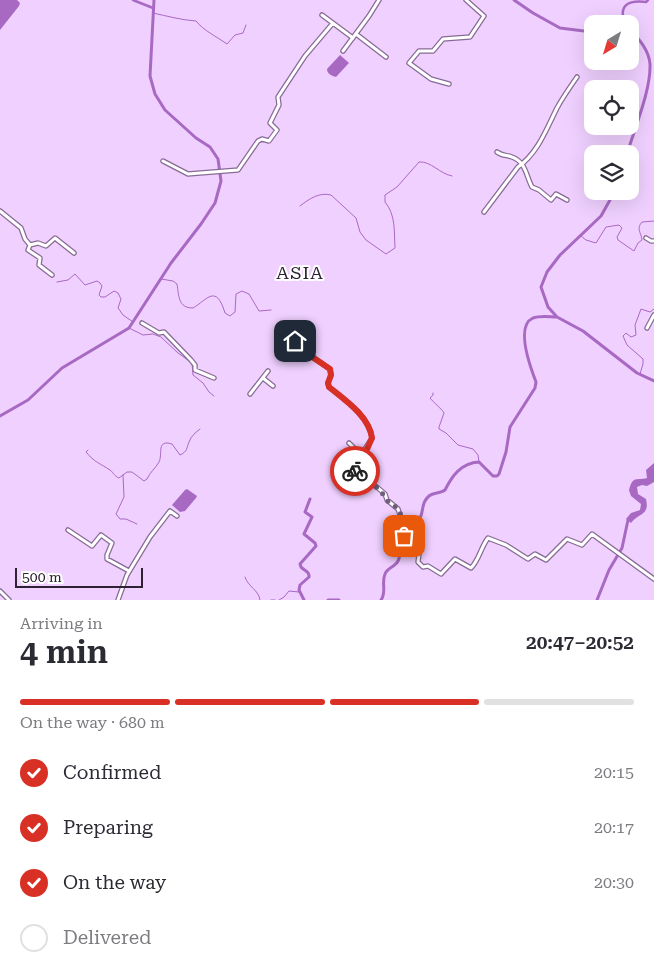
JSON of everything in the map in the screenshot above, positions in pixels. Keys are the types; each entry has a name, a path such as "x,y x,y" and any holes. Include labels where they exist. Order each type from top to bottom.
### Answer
{"street":[{"path":"343,51 379,0"},
{"path":"449,84 431,79 409,62 419,51 433,51 443,39 470,37 484,16 466,0"},
{"path":"322,15 353,38"},
{"path":"163,161 188,174 238,170 258,141 262,139 271,140 277,130 270,123 279,105 278,97 305,56 332,22"},
{"path":"356,34 386,57"},
{"path":"484,212 545,134 561,100 577,77"},
{"path":"497,152 516,159 522,164 533,188 539,190 549,200 556,194 567,200"},
{"path":"0,211 21,228 25,239 30,244"},
{"path":"30,244 38,243 46,246 55,238 74,254"},
{"path":"646,238 654,241"},
{"path":"30,244 28,250 40,258 39,265 52,275"},
{"path":"647,328 654,315"},
{"path":"142,323 159,333 164,332 192,360 195,370 214,378"},
{"path":"295,341 302,350 330,369 329,387 367,423 372,438 354,464 353,470 384,494 387,500 398,509 406,530 404,542 419,554 418,563 424,567 428,566 441,574 455,559 469,568 473,567 488,538 506,545 528,559 534,554 546,560 567,539 582,545 592,534 654,579"},
{"path":"250,394 268,371"},
{"path":"263,378 272,386"},
{"path":"349,443 361,455"},
{"path":"118,600 128,572 148,540 170,511 177,516"},
{"path":"68,530 92,546 102,535 107,538 112,543 107,559 128,572"},
{"path":"0,591 9,600"}],"shaded area":[{"path":"0,0 17,0 20,3 0,30"},
{"path":"340,55 349,63 336,77 331,75 327,69"},
{"path":"654,463 654,482 647,486 637,487 638,494 646,499 646,509 643,514 631,523 626,519 631,513 640,510 641,504 631,496 630,485 634,480 647,478 646,470"},
{"path":"187,489 197,496 185,511 180,512 172,505"}],"waterway":[{"path":"133,0 153,8"},
{"path":"0,416 28,400 62,368 129,328 171,263 215,203 221,181 218,159 210,147 196,138 165,110 155,94 150,76 154,0"},
{"path":"514,0 560,28 584,31"},
{"path":"623,15 626,5 634,2 646,2 648,0"},
{"path":"153,13 196,21 227,44 235,35 243,33 246,25"},
{"path":"630,145 650,74 648,55 639,41"},
{"path":"300,206 318,195 331,195 356,218 360,232 366,240 386,254 395,248 393,218 385,202 385,195 397,187 419,162 428,163 443,173 452,176"},
{"path":"610,200 601,216 560,255 547,272 541,287 548,307 557,317 583,331 637,373 654,381"},
{"path":"581,236 586,240 596,243 606,227 619,225 622,228 617,237 618,240 634,251 642,240 639,229 640,224 642,222 654,221"},
{"path":"57,282 68,280 75,274 85,285 97,281 102,286 99,295 101,297 105,297 114,291 118,293 121,299 118,308 123,315 133,322"},
{"path":"161,279 173,281 177,284 180,301 184,306 193,308 207,298 215,296 222,304 225,313 230,316 235,312 236,294 242,291 249,294 259,311 271,310"},
{"path":"640,374 643,359 627,345 623,336 626,333 631,337 636,335 635,325 641,309 650,312 654,309"},
{"path":"381,600 384,594 385,574 387,570 397,563 399,558 402,534 407,528 418,521 424,502 428,497 445,490 458,471 473,463 479,462 493,476 499,474 506,452 510,427 535,388 536,382 526,348 525,330 533,318 542,316 557,317"},
{"path":"129,328 143,335 153,334 161,337 192,363 193,375 214,396"},
{"path":"433,393 430,398 444,413 439,429 458,445 473,449 478,455 479,462"},
{"path":"88,450 86,452 92,458 117,477 119,478 127,472 132,472 144,481 159,462 162,445 172,444 180,455 186,451 191,438 200,429"},
{"path":"123,475 124,497 116,514 120,519 126,519 137,524"},
{"path":"304,600 299,590 300,585 309,575 300,564 316,546 304,534 312,517 305,512 310,499"},
{"path":"597,600 609,570 622,548 628,520 631,518"},
{"path":"245,577 258,594 260,600"},
{"path":"279,600 289,591 299,592"},
{"path":"328,600 339,600"}],"way so far":[{"path":"355,471 378,488 387,500 398,509 406,530 404,536"}],"district":[{"name":"ASIA","path":"300,273"}],"route":[{"path":"295,341 302,350 330,369 329,387 367,423 372,434 371,442 352,467 355,471"}]}
